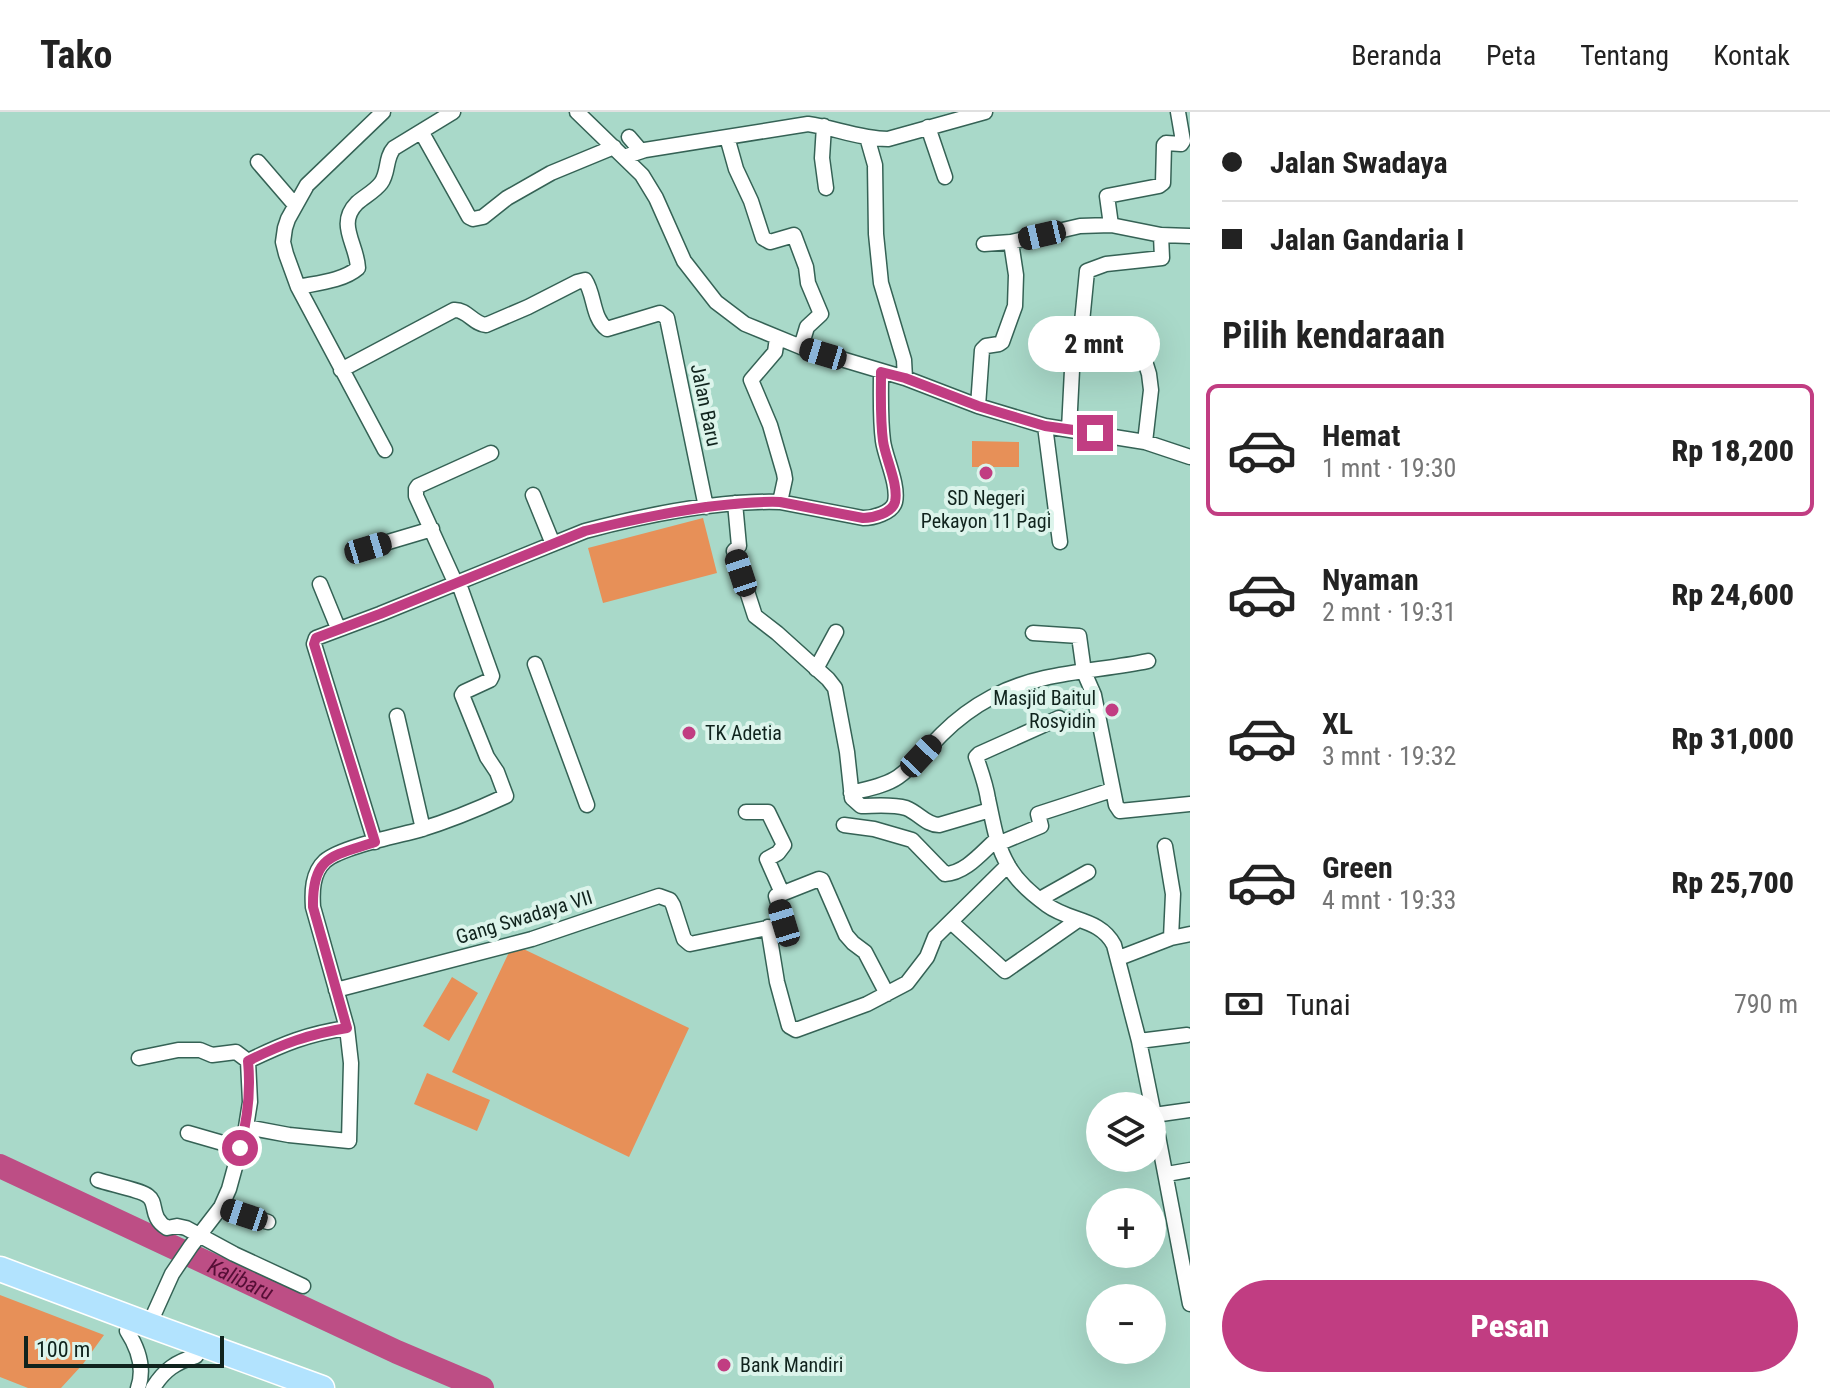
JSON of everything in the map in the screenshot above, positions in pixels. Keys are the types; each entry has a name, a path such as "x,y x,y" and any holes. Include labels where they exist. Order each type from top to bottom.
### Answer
{"highway":[{"path":"0,1269 127,1324"},
{"path":"0,1282 198,1350 322,1388"},
{"path":"198,1350 277,1388"}],"street":[{"path":"298,287 355,272 358,259 346,228 348,216 356,204 381,183 394,148 453,112"},
{"path":"577,112 642,175 656,198 684,261 716,302 745,324 801,347 905,378 978,406 1045,426 1145,442 1190,457"},
{"path":"422,133 469,217 477,219 551,173 619,152 808,124 888,139 985,112"},
{"path":"1111,225 1107,196 1163,183 1164,145 1181,144 1183,141 1178,112"},
{"path":"377,114 311,180 295,205 285,228 283,242 298,287 385,450"},
{"path":"824,126 822,158 826,188"},
{"path":"928,127 945,177"},
{"path":"629,137 641,151"},
{"path":"727,137 763,238 768,242 791,234 808,271 810,288 821,314 807,327 801,347"},
{"path":"867,137 875,165 876,234 881,283 904,360 905,378"},
{"path":"258,162 295,205"},
{"path":"984,244 1011,242 1072,227 1111,225 1161,235 1190,236"},
{"path":"1069,429 1074,331 1082,322 1087,273 1106,264 1162,258 1161,235"},
{"path":"978,406 982,350 1002,342 1015,306 1016,275 1011,242"},
{"name":"Jalan Baru","path":"341,370 454,310 461,310 481,325 486,325 582,280 587,282 599,322 607,329 663,313 668,320 706,507"},
{"path":"777,338 775,352 751,380 780,455 785,479 780,502"},
{"path":"1140,345 1151,390 1145,442"},
{"path":"375,842 314,644 316,638 585,531 613,524 706,507 736,510 780,502 871,518 893,506 896,500 881,425 881,372"},
{"path":"1045,426 1060,542"},
{"path":"246,1127 349,1141 351,1063 347,1028 313,907 312,891 320,867 334,856 423,829 506,796 462,695 492,676 456,582 416,496 418,486 491,453"},
{"path":"533,495 553,544"},
{"path":"736,510 739,546 734,551 755,616 835,688 854,801 861,806 905,808 931,825 990,810"},
{"path":"368,548 432,529"},
{"path":"320,584 338,628"},
{"path":"816,669 836,632"},
{"path":"1033,633 1079,636 1084,672 1094,695 1112,790 1120,811 1190,804"},
{"path":"851,793 898,777 946,730 992,697 1045,677 1148,661"},
{"path":"535,664 587,805"},
{"path":"397,716 423,829"},
{"path":"1059,718 976,757 998,841 1008,865 1040,899 1059,913 1101,928 1114,945 1149,1092"},
{"path":"844,825 905,837 919,845 945,874 956,873 998,841 1041,826 1038,814 1112,790"},
{"path":"746,812 768,812 784,845 767,859 782,893"},
{"path":"1165,846 1173,894 1171,938"},
{"path":"887,994 865,952 846,935 822,880 809,882 776,897 783,924 768,927 783,1004 789,1026 796,1030 867,1004 887,994 907,983 927,957 935,937 1008,865"},
{"path":"1040,899 1088,872"},
{"name":"Gang Swadaya VII","path":"336,990 532,939 659,896 670,900 688,943 768,927"},
{"path":"951,922 1005,971 1078,920"},
{"path":"1119,958 1190,934"},
{"path":"248,1061 290,1041 347,1028"},
{"path":"1139,1041 1187,1035"},
{"path":"139,1058 193,1049 212,1055 236,1052 248,1061"},
{"path":"198,1350 146,1386 137,1346 127,1324 172,1274 221,1207 246,1127 250,1102 248,1061"},
{"path":"1166,1113 1190,1110"},
{"path":"188,1133 240,1148"},
{"path":"1166,1169 1182,1221 1190,1304"},
{"path":"1167,1174 1190,1170"},
{"path":"98,1180 148,1195 153,1202 155,1217 167,1228 180,1226 195,1241 303,1286"},
{"path":"221,1207 268,1222"}],"shaded area":[{"path":"972,441 1019,442 1019,467 972,467"},
{"path":"703,518 717,573 603,603 588,548"},
{"path":"513,944 689,1028 629,1157 452,1072"},
{"path":"452,977 478,993 449,1041 423,1026"},
{"path":"427,1073 490,1100 477,1131 414,1104"},
{"path":"0,1295 104,1335 61,1388 28,1388 0,1377"}],"waterway":[{"name":"Kalibaru","path":"0,1166 397,1352 482,1388"}],"place":[{"name":"SD Negeri Pekayon 11 Pagi","path":"986,473"},
{"name":"Masjid Baitul Rosyidin","path":"1112,710"},
{"name":"TK Adetia","path":"689,733"},
{"name":"Bank Mandiri","path":"724,1365"}],"route":[{"path":"240,1148 250,1102 248,1061 290,1041 347,1028 313,907 312,891 320,867 326,860 375,842 314,644 316,638 585,531 613,524 669,512 768,501 863,518 886,511 896,500 893,475 883,443 881,372 1045,426 1095,433"}]}
